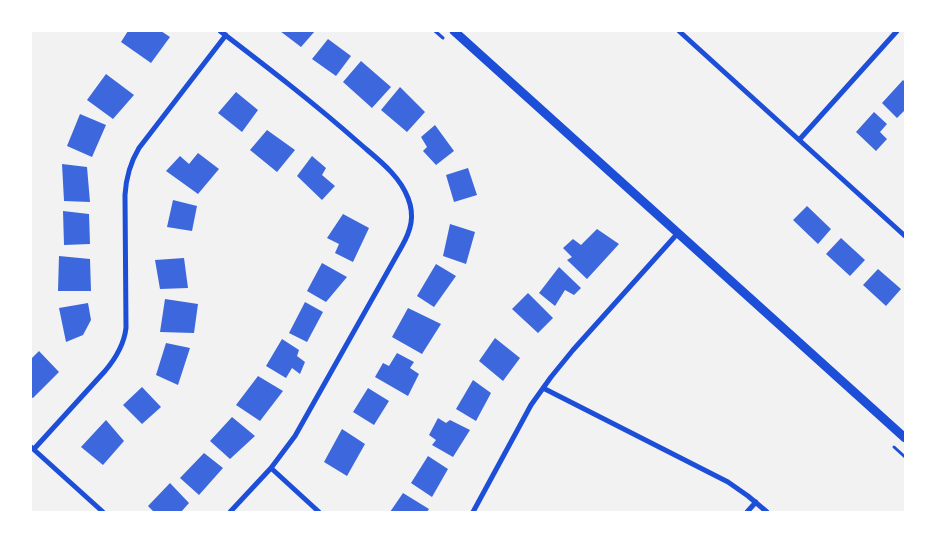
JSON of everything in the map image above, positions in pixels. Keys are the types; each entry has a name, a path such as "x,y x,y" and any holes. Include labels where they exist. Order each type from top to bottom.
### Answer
{"street":[{"path":"220,31 314,104 389,170 401,184 408,197 411,210 410,229 398,254 302,425 271,468 230,512"},
{"path":"454,31 905,438"},
{"path":"679,31 905,236"},
{"path":"799,140 897,31"},
{"path":"103,512 33,448 116,358 126,328 125,195 129,168 139,148 226,36"},
{"path":"473,512 543,388 573,350 678,233"},
{"path":"543,388 723,479 767,512"},
{"path":"271,468 319,512"},
{"path":"748,512 756,502"}],"building":[{"path":"128,31 161,31 170,37 151,63 121,42"},
{"path":"280,31 315,31 301,47"},
{"path":"328,39 351,56 336,76 312,59"},
{"path":"361,61 391,87 372,108 343,82"},
{"path":"106,74 134,95 113,119 87,100"},
{"path":"903,80 905,82 905,110 897,118 882,103"},
{"path":"400,87 425,112 407,132 381,110"},
{"path":"236,92 258,110 242,132 218,113"},
{"path":"874,112 887,124 880,132 887,139 876,151 856,132"},
{"path":"80,114 106,125 92,157 67,146"},
{"path":"435,125 454,151 436,165 423,151 427,147 421,137"},
{"path":"267,130 295,150 277,172 250,150"},
{"path":"198,153 219,169 198,194 166,171 180,156 189,164"},
{"path":"312,156 326,168 322,175 335,186 322,200 297,176"},
{"path":"62,164 87,167 90,202 64,201"},
{"path":"468,168 477,195 454,202 446,175"},
{"path":"173,200 197,206 192,231 167,227"},
{"path":"807,206 831,229 818,244 793,220"},
{"path":"63,211 89,214 90,244 64,245"},
{"path":"343,214 369,228 353,262 335,253 339,244 327,238"},
{"path":"450,224 475,232 466,264 443,256"},
{"path":"597,229 619,244 587,279 567,260 572,257 563,248 573,239 581,245"},
{"path":"841,238 865,260 850,276 826,254"},
{"path":"59,256 90,259 91,291 58,291"},
{"path":"184,258 188,288 160,289 155,260"},
{"path":"322,263 347,277 326,302 307,291"},
{"path":"436,264 456,276 434,307 417,296"},
{"path":"559,267 581,288 574,295 565,290 555,306 539,293"},
{"path":"878,269 901,289 886,306 863,285"},
{"path":"528,293 553,318 538,333 512,309"},
{"path":"165,299 198,304 194,333 160,332"},
{"path":"305,302 323,312 307,342 289,333"},
{"path":"88,303 91,320 83,335 66,342 59,308"},
{"path":"408,308 441,324 422,354 392,337"},
{"path":"495,338 520,358 503,381 479,361"},
{"path":"282,339 299,350 297,356 305,362 300,374 292,368 286,378 266,366"},
{"path":"166,343 190,348 178,385 156,375"},
{"path":"39,351 59,372 33,398 31,397 31,359"},
{"path":"397,353 414,362 410,368 419,374 408,396 375,377 383,363 389,366"},
{"path":"258,376 283,391 260,421 236,405"},
{"path":"473,380 491,393 476,421 456,409"},
{"path":"142,387 161,407 142,424 123,405"},
{"path":"368,388 389,401 374,425 353,412"},
{"path":"232,417 255,436 230,459 210,441"},
{"path":"438,418 446,423 450,420 470,430 453,457 432,445 436,440 429,435"},
{"path":"106,420 124,441 103,465 81,447"},
{"path":"342,429 365,444 347,476 324,462"},
{"path":"204,453 223,468 199,495 180,478"},
{"path":"428,456 448,469 432,497 411,483"},
{"path":"170,483 189,503 181,512 154,512 148,506"},
{"path":"403,493 429,509 427,512 390,512"}]}
